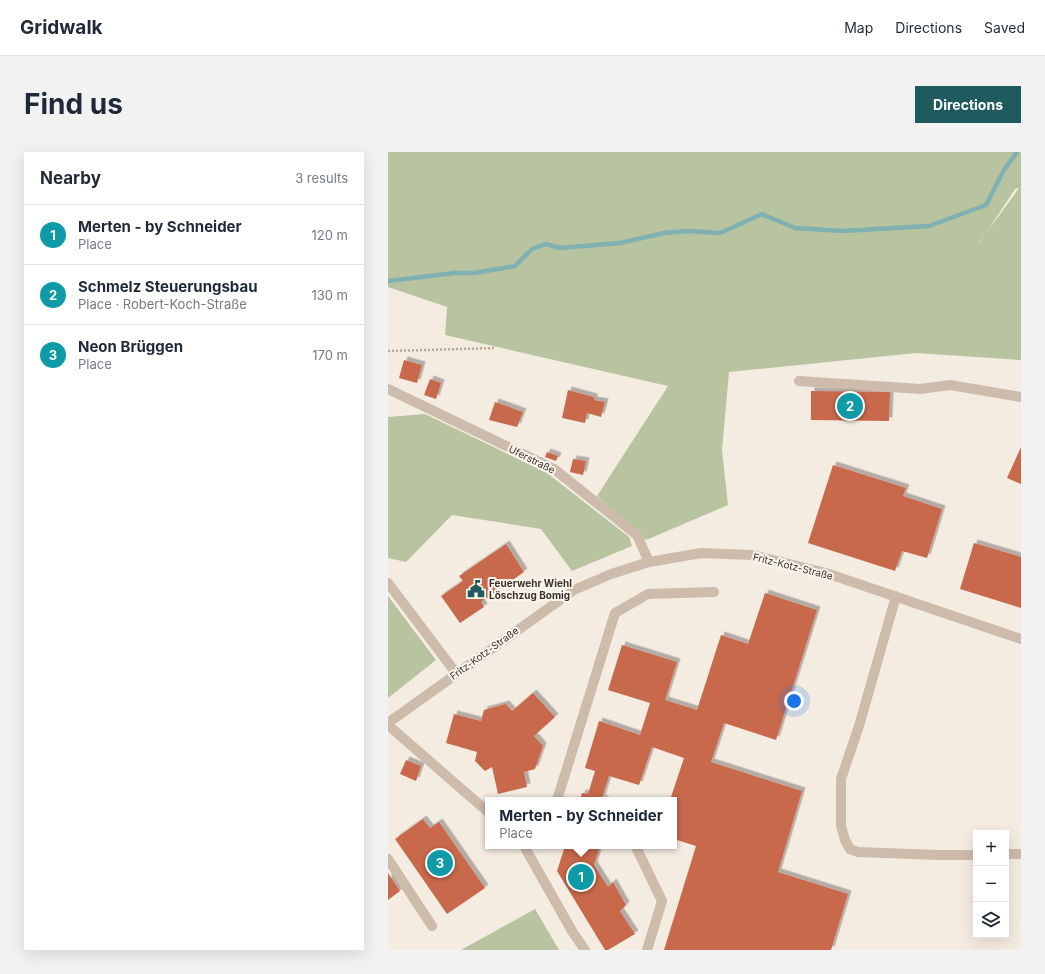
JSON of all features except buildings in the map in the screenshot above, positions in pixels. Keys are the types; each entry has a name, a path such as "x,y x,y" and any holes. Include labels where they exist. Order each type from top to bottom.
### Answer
{"street":[{"path":"799,382 920,389 950,385 1021,397"},
{"name":"Uferstraße","path":"388,389 554,469 637,535 649,562"},
{"name":"Fritz-Kotz-Straße","path":"388,724 456,673 574,590 611,574 649,562 702,554 752,555 826,573 1021,639"},
{"path":"388,583 456,673"},
{"path":"558,797 615,613 648,594 714,592"},
{"path":"896,596 859,726 841,779 841,826 845,840 850,849 858,852 973,855"},
{"path":"388,724 485,809"},
{"path":"526,849 572,931 585,950"},
{"path":"636,849 662,901 647,950"},
{"path":"1009,854 1021,854"},
{"path":"388,859 432,926"}],"path":[{"path":"388,352 495,348"}],"green space":[{"path":"388,152 1021,152 1021,360 916,353 729,372 722,450 728,505 646,540 597,496 668,386 445,335 447,307 388,287","holes":["1019,188 986,234 1015,189"]},
{"path":"425,414 547,473 629,537 632,546 572,571 541,529 452,515 406,562 388,558 388,417"},
{"path":"388,596 436,660 388,698"},
{"path":"535,909 559,950 461,950"}],"waterway":[{"path":"388,281 455,273 474,273 515,266 532,249 546,244 560,248 620,243 664,233 688,231 720,233 762,214 795,228 843,231 929,226 986,205 1004,170 1017,152"}],"place":[{"name":"Schmelz Steuerungsbau","path":"850,406"},
{"name":"Feuerwehr Wiehl Löschzug Bomig","path":"476,589"},
{"name":"Neon Brüggen","path":"440,863"},
{"name":"Merten - by Schneider","path":"581,877"}]}
